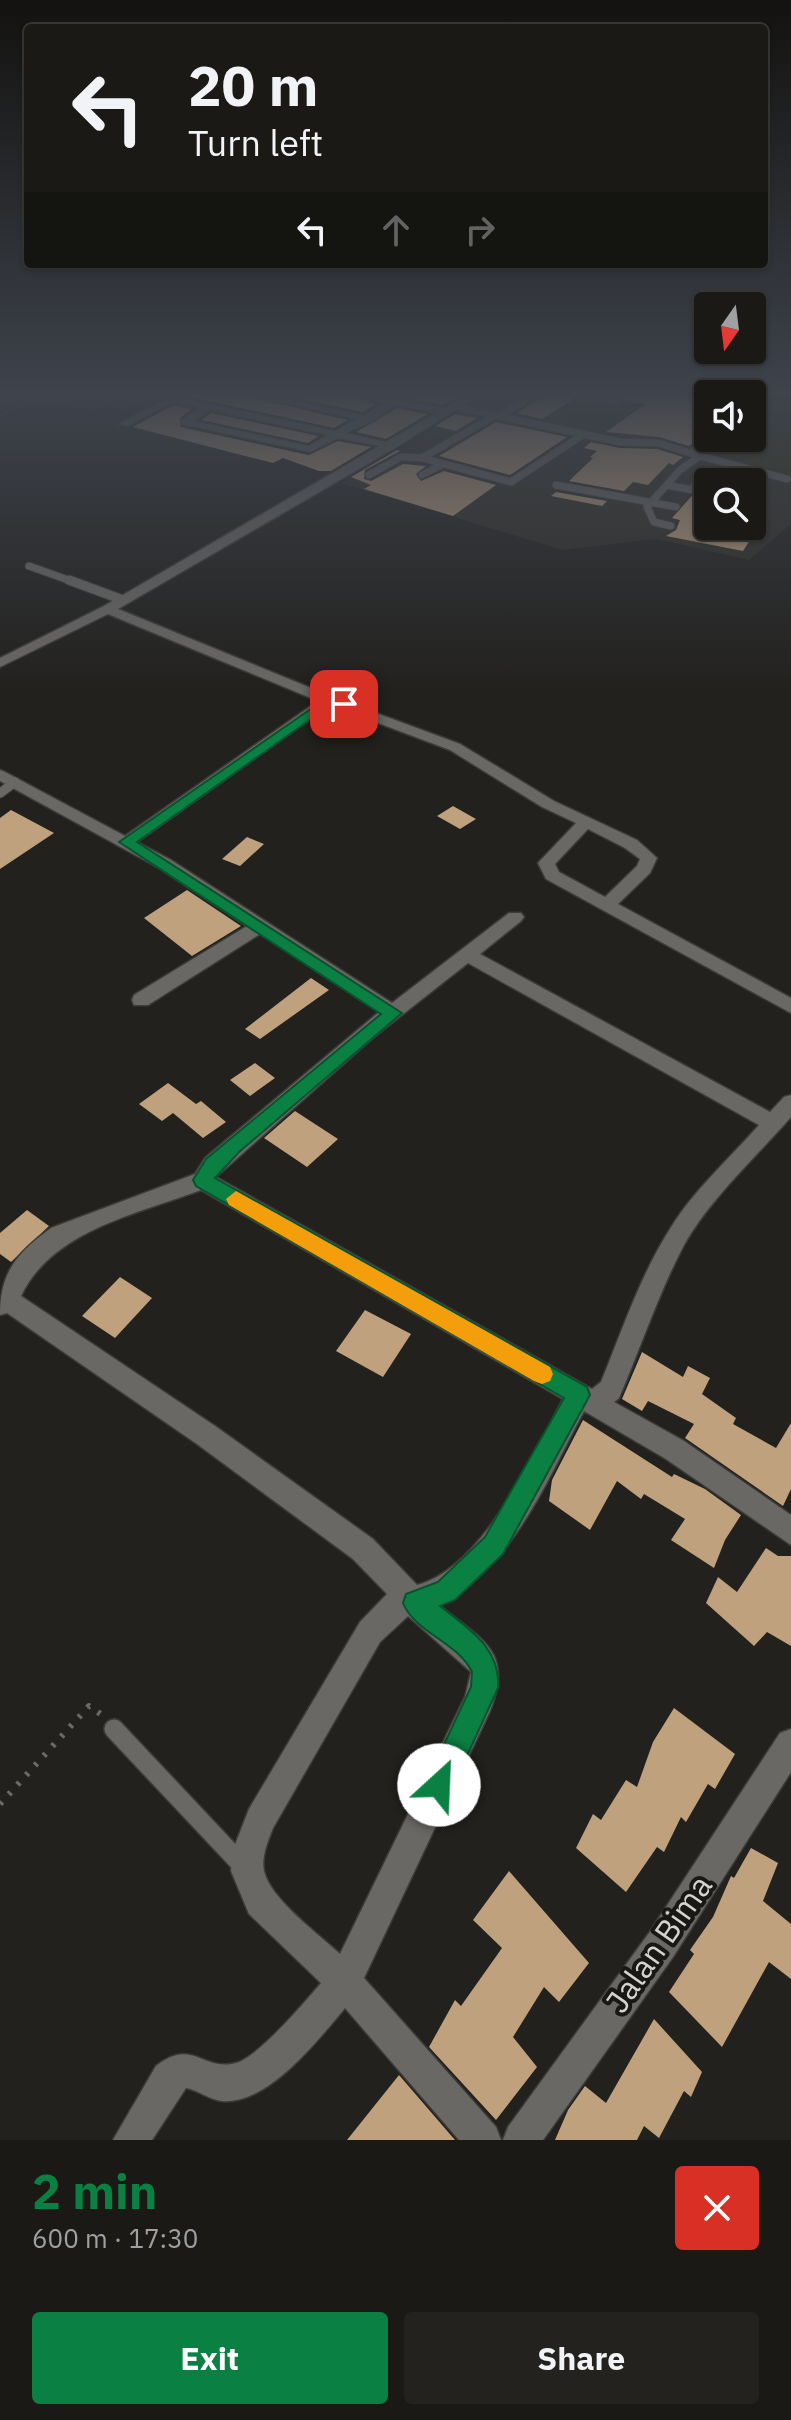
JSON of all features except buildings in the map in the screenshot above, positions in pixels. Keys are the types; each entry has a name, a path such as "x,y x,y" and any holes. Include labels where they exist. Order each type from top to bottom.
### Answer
{"street":[{"path":"0,663 107,609 311,492"},
{"path":"107,609 328,700 455,747 548,804 631,844 649,858 644,869 605,906"},
{"path":"127,842 328,700"},
{"path":"8,778 127,842 394,1013"},
{"path":"585,821 576,835 550,858 547,870 605,906 791,1006"},
{"path":"131,2140 169,2079 180,2070 189,2070 221,2083 248,2079 301,2033 345,1982 485,1688 486,1671 479,1656 415,1603 363,1549 193,1426 4,1302 19,1274 38,1250 59,1235 203,1180 213,1164 233,1147 515,917"},
{"path":"141,1000 260,926"},
{"path":"469,956 772,1123"},
{"path":"483,2140 345,1982 261,1902 247,1871 249,1850 260,1820 370,1632 396,1605 415,1603 446,1591 494,1545 586,1399 610,1390 648,1296 677,1237 693,1214 791,1103"},
{"path":"203,1180 586,1399 731,1487 791,1531"},
{"name":"Jalan Bima","path":"521,2140 661,1945 791,1744"}],"lane":[{"path":"592,492 676,507"},
{"path":"660,492 647,507 654,522 671,526"},
{"path":"29,566 123,600"},
{"path":"0,793 8,778"},
{"path":"114,1729 247,1871"}],"path":[{"path":"0,1804 89,1706 114,1729"}],"shaded area":[{"path":"370,492 694,492 694,540 766,540 766,492 791,492 791,524 749,560 656,539 563,550"}],"slow traffic":[{"path":"236,1199 542,1374"}],"route":[{"path":"344,704 328,700 127,842 394,1013 367,1032 213,1164 203,1180 579,1395 494,1545 446,1591 415,1603 462,1639 479,1656 486,1671 485,1688 439,1785"}]}
